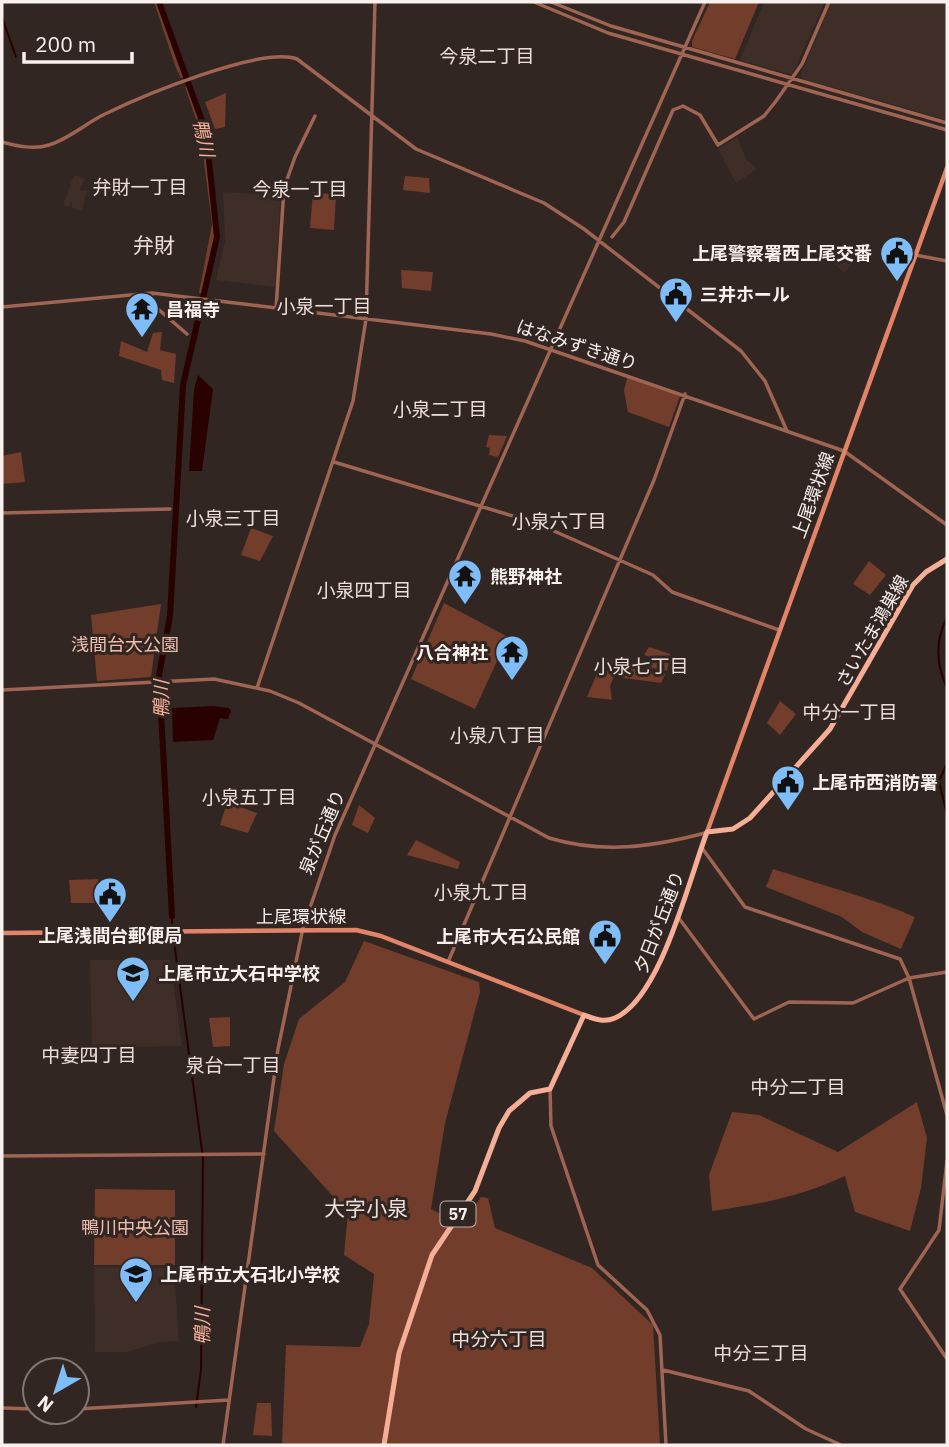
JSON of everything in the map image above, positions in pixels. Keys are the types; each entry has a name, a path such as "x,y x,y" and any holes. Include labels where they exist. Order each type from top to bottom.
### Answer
{"main road":[{"name":"上尾環状線","path":"707,832 947,168"},
{"name":"さいたま鴻巣線","path":"707,832 733,829 750,818 830,729 913,585 926,572 947,559"},
{"name":"夕日が丘通り","path":"584,1016 600,1021 614,1019 635,1003 656,973 707,832"},
{"name":"上尾環状線","path":"2,933 303,928 369,932 584,1016"},
{"path":"550,1089 584,1016"},
{"name":"57","path":"384,1445 399,1353 432,1255 475,1191 499,1128 509,1111 525,1096 550,1089"}],"street":[{"path":"257,688 353,401 366,320 375,2"},
{"path":"534,2 588,26 947,130"},
{"path":"551,2 611,26 947,123"},
{"name":"泉が丘通り","path":"223,1445 278,1049 303,928 324,861 705,2"},
{"path":"612,237 624,222 673,110 683,106 694,110 718,145 764,116 794,78 828,2"},
{"path":"2,142 28,147 47,146 113,110 184,83 249,60 288,56 307,64 416,149 544,203 600,241 741,351 765,382 787,431"},
{"path":"276,309 284,188 295,157 316,116"},
{"path":"914,255 947,261"},
{"path":"2,307 152,293 151,303 187,334"},
{"name":"はなみずき通り","path":"152,293 491,334 553,348 844,451 947,525"},
{"path":"448,962 654,480 685,394"},
{"path":"334,462 537,523 653,575 672,592 779,630"},
{"path":"2,513 170,509"},
{"path":"2,690 214,679 257,688 299,703 510,818 566,843 614,849 673,842 707,832"},
{"path":"701,848 745,907 897,956 909,978 947,1115"},
{"path":"677,915 754,1019 789,1002 858,1002 909,978 947,972"},
{"path":"550,1089 551,1126 598,1265 653,1319 662,1342 666,1445"},
{"path":"2,1156 264,1154"},
{"path":"947,1161 939,1230 900,1289 947,1359"},
{"path":"663,1370 749,1391 806,1429 841,1445"},
{"path":"91,1408 229,1401"},
{"path":"2,1408 21,1409"}],"shaded area":[{"path":"764,2 825,2 792,75 740,60"},
{"path":"831,2 947,2 947,120 803,79 801,74"},
{"path":"737,137 746,159 757,169 736,183 718,149"},
{"path":"74,175 85,179 79,190 91,191 86,193 82,211 72,208 72,201 69,207 63,205"},
{"path":"258,180 281,190 275,287 216,280 225,241 223,192 258,194"},
{"path":"850,242 858,246 860,252 845,273 834,264"},
{"path":"198,375 213,389 202,471 189,471 194,390"},
{"path":"172,708 229,708 231,711 228,719 220,718 213,740 173,742"},
{"name":"上尾市立大石中学校","path":"90,960 170,960 182,1046 92,1048"},
{"name":"上尾市立大石北小学校","path":"94,1267 174,1268 179,1341 160,1342 127,1352 95,1352"}],"green space":[{"path":"154,2 158,2 186,78 181,78 176,68"},
{"path":"710,2 759,2 735,59 692,47 692,41"},
{"path":"189,86 205,131 215,224 215,237 202,293 199,293 212,224 200,131 185,87"},
{"path":"226,93 225,127 215,129 205,102"},
{"path":"405,176 429,178 430,193 403,190"},
{"path":"313,192 336,195 334,230 310,228"},
{"path":"401,270 433,272 431,291 402,288"},
{"path":"162,332 160,350 176,354 174,383 162,380 161,370 119,356 121,341 147,352 153,333"},
{"path":"627,378 680,396 669,427 628,412 624,390"},
{"path":"489,435 507,436 498,457 489,455 490,448 486,447"},
{"path":"21,452 25,482 2,484 2,456"},
{"path":"251,528 273,536 260,561 241,555"},
{"path":"869,561 886,575 870,595 853,584"},
{"path":"444,603 508,637 475,709 411,679"},
{"name":"浅間台大公園","path":"161,604 151,677 97,681 91,615"},
{"path":"649,647 670,654 667,671 649,667 650,657 644,655"},
{"path":"604,657 619,664 610,686 612,700 587,697"},
{"path":"623,665 665,674 661,683 617,677"},
{"path":"780,701 796,714 780,735 767,723"},
{"path":"227,802 257,813 248,833 220,825"},
{"path":"359,805 375,818 368,833 352,825"},
{"path":"416,840 460,862 458,869 407,855"},
{"path":"773,869 863,897 915,917 901,949 862,932 842,917 766,887"},
{"path":"98,879 100,903 71,903 69,880"},
{"path":"364,941 479,982 480,992 445,1123 431,1209 462,1225 481,1197 488,1198 495,1228 592,1268 653,1325 660,1445 282,1445 286,1345 360,1347 369,1324 374,1274 344,1255 348,1213 274,1131 284,1064 299,1019 345,982"},
{"path":"230,1017 230,1046 213,1047 209,1018"},
{"path":"917,1102 927,1138 921,1188 910,1231 855,1212 845,1176 780,1199 712,1211 709,1175 732,1112 759,1115 838,1152"},
{"name":"鴨川中央公園","path":"95,1189 175,1190 175,1265 94,1265"},
{"path":"257,1403 271,1403 272,1436 253,1435"}],"waterway":[{"name":"鴨川","path":"159,2 206,132 217,237 183,385 170,616 159,675 172,916"},
{"path":"2,17 16,57"},
{"path":"947,618 940,635 938,653 947,688"},
{"path":"947,763 939,781 947,815"},
{"name":"鴨川","path":"172,916 172,929"},
{"path":"947,929 947,940"},
{"name":"鴨川","path":"173,934 203,1158 201,1370 196,1407"}],"place":[{"name":"上尾警察署西上尾交番","path":"897,283"},
{"name":"三井ホール","path":"676,324"},
{"name":"昌福寺","path":"142,339"},
{"name":"熊野神社","path":"465,606"},
{"name":"八合神社","path":"512,682"},
{"name":"上尾市西消防署","path":"788,812"},
{"name":"上尾浅間台郵便局","path":"110,924"},
{"name":"上尾市大石公民館","path":"605,966"},
{"name":"上尾市立大石中学校","path":"133,1003"},
{"name":"上尾市立大石北小学校","path":"136,1304"}],"district":[{"name":"今泉二丁目","path":"487,56"},
{"name":"弁財一丁目","path":"140,187"},
{"name":"今泉一丁目","path":"300,189"},
{"name":"弁財","path":"154,245"},
{"name":"小泉一丁目","path":"324,306"},
{"name":"小泉二丁目","path":"440,409"},
{"name":"小泉三丁目","path":"233,518"},
{"name":"小泉六丁目","path":"559,521"},
{"name":"小泉四丁目","path":"364,590"},
{"name":"小泉七丁目","path":"641,666"},
{"name":"中分一丁目","path":"850,712"},
{"name":"小泉八丁目","path":"497,735"},
{"name":"小泉五丁目","path":"249,797"},
{"name":"小泉九丁目","path":"481,892"},
{"name":"中妻四丁目","path":"89,1055"},
{"name":"泉台一丁目","path":"233,1065"},
{"name":"中分二丁目","path":"798,1087"},
{"name":"大字小泉","path":"366,1208"},
{"name":"中分六丁目","path":"499,1339"},
{"name":"中分三丁目","path":"761,1353"}]}
